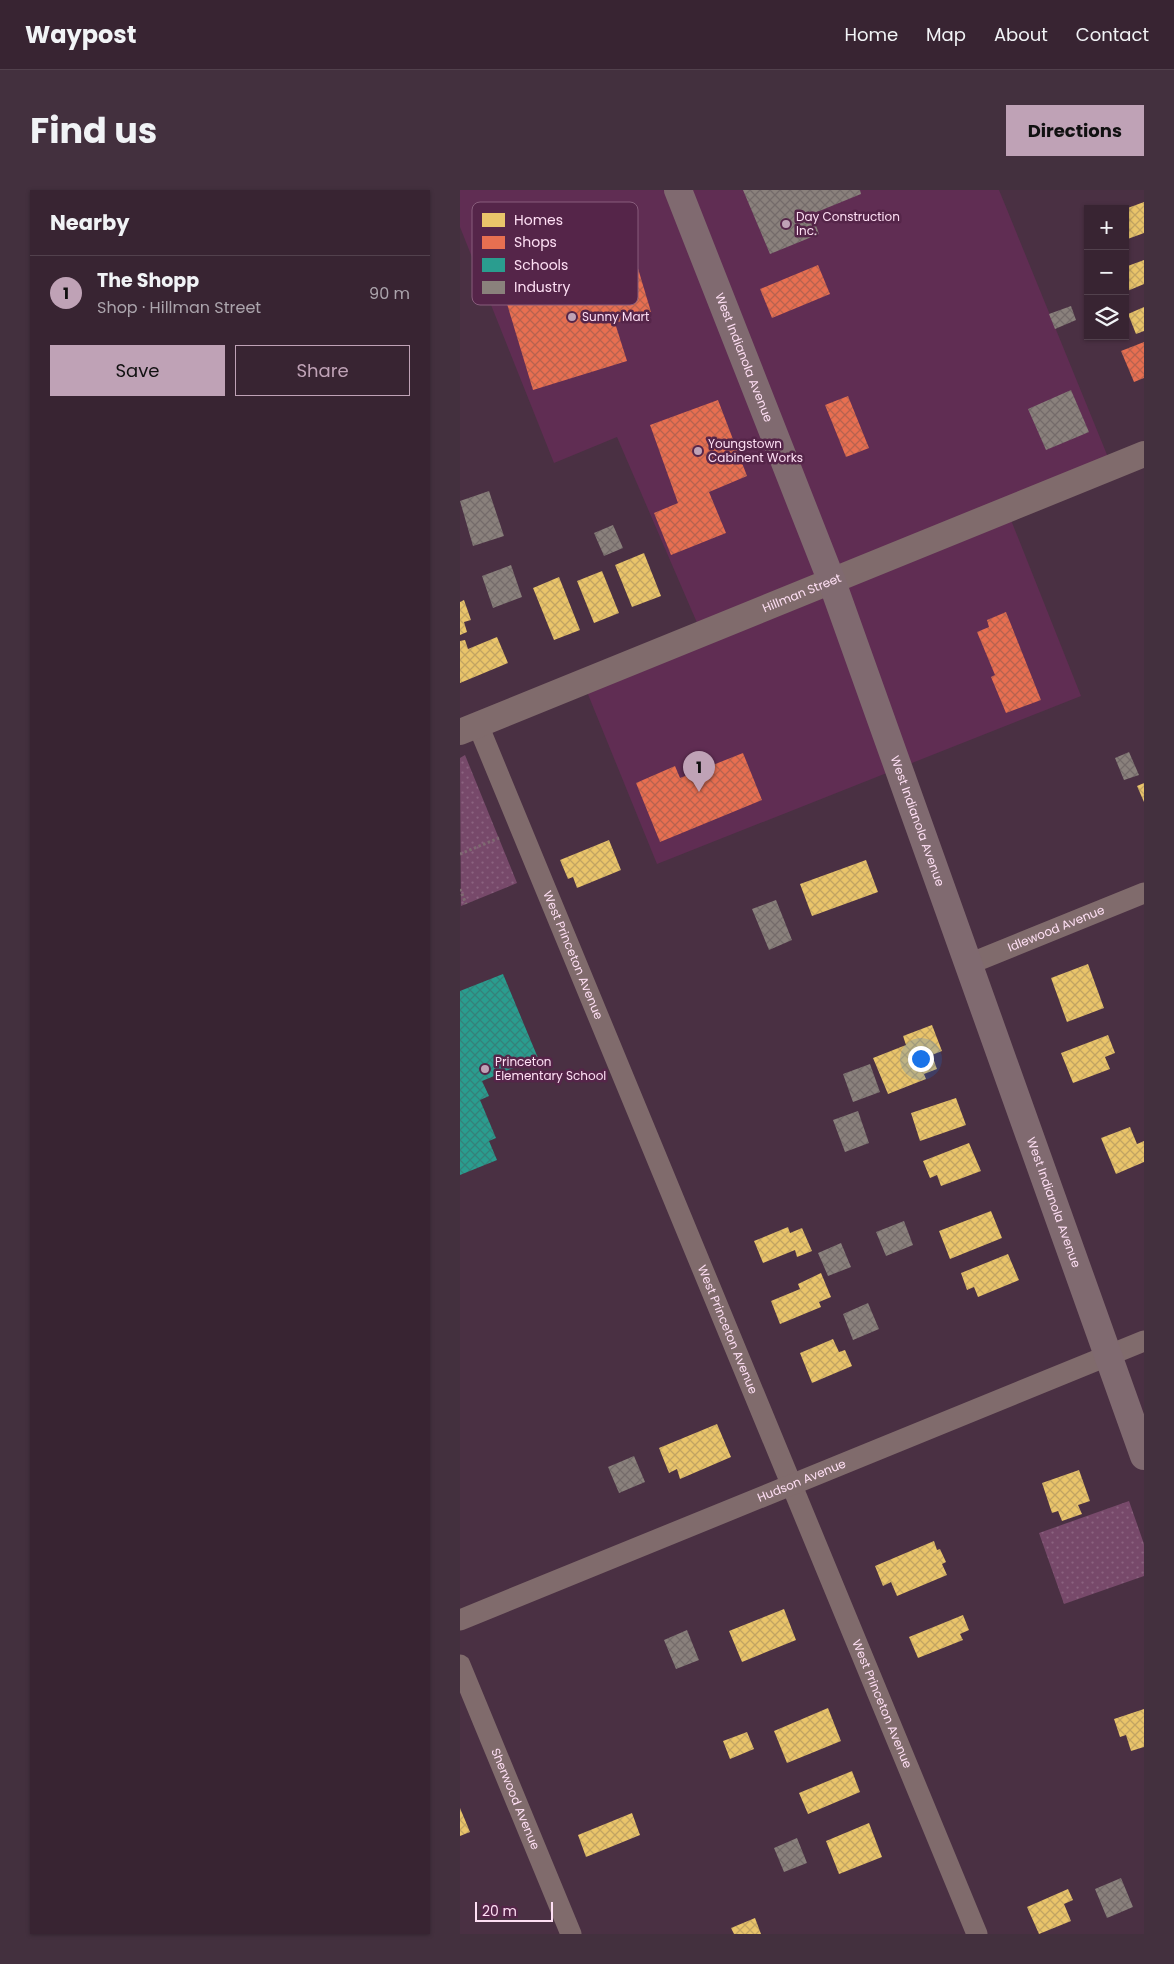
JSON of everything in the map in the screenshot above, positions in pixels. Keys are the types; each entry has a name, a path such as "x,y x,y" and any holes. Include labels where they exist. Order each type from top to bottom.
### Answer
{"main road":[{"name":"West Indianola Avenue","path":"678,190 832,582 1144,1456"}],"street":[{"name":"Hillman Street","path":"469,728 1144,454"},
{"name":"West Princeton Avenue","path":"469,728 791,1485 977,1934"},
{"name":"Idlewood Avenue","path":"968,964 1144,893"},
{"name":"Hudson Avenue","path":"460,1620 1144,1341"},
{"name":"Sherwood Avenue","path":"460,1665 571,1934"}],"path":[{"path":"460,854 499,838"},
{"path":"460,888 466,904"}],"shaded area":[{"path":"460,190 999,190 1112,467 1007,510 1081,696 657,864 583,682 701,632 617,437 554,463 491,305 638,305 638,202 472,202 472,257 460,227"},
{"path":"465,755 517,883 461,906 460,758"},
{"path":"1129,1501 1144,1544 1144,1576 1064,1604 1039,1533"}],"building: Homes":[{"path":"1144,202 1144,233 1129,239 1129,208"},
{"path":"1144,260 1144,284 1129,290 1129,266"},
{"path":"1144,307 1144,331 1136,334 1129,314"},
{"path":"644,553 661,596 632,607 615,565"},
{"path":"602,571 619,613 594,623 577,581"},
{"path":"559,577 580,630 554,640 533,588"},
{"path":"464,600 471,620 464,622 467,632 460,635 460,602"},
{"path":"497,637 508,663 460,683 460,641 465,640 468,649"},
{"path":"1144,783 1144,802 1137,786"},
{"path":"609,840 621,870 577,888 573,877 568,879 560,860"},
{"path":"866,860 878,892 812,916 800,884"},
{"path":"1088,964 1104,1008 1067,1022 1051,978"},
{"path":"932,1025 942,1051 932,1055 937,1069 924,1074 926,1079 888,1094 873,1058 906,1045 903,1036"},
{"path":"1108,1035 1115,1053 1105,1057 1110,1069 1073,1083 1061,1053"},
{"path":"956,1098 966,1125 920,1141 911,1113"},
{"path":"1130,1127 1137,1144 1144,1141 1144,1162 1116,1174 1101,1138"},
{"path":"969,1143 981,1171 941,1186 937,1175 930,1178 923,1161"},
{"path":"991,1211 1002,1238 950,1259 939,1231"},
{"path":"788,1227 790,1233 802,1228 812,1251 797,1257 795,1250 763,1263 754,1241"},
{"path":"1008,1254 1019,1280 978,1297 974,1287 967,1290 961,1273"},
{"path":"821,1273 831,1297 819,1302 821,1307 780,1324 771,1301 800,1289 798,1284"},
{"path":"833,1339 839,1352 845,1350 852,1366 812,1383 800,1353"},
{"path":"717,1424 731,1457 680,1479 677,1469 669,1473 659,1448"},
{"path":"1079,1470 1090,1501 1078,1505 1082,1514 1062,1521 1058,1511 1052,1513 1042,1483"},
{"path":"934,1541 937,1550 940,1549 946,1562 942,1564 947,1575 897,1596 891,1582 883,1586 875,1566"},
{"path":"784,1609 796,1640 742,1662 729,1631"},
{"path":"963,1615 969,1630 960,1634 963,1640 918,1658 909,1637"},
{"path":"828,1708 841,1741 787,1763 774,1731"},
{"path":"1144,1709 1144,1747 1131,1751 1126,1735 1120,1737 1114,1719"},
{"path":"747,1732 754,1749 730,1759 723,1741"},
{"path":"852,1771 860,1792 808,1814 799,1793"},
{"path":"460,1808 470,1832 460,1836"},
{"path":"632,1813 640,1835 586,1857 578,1835"},
{"path":"869,1823 882,1857 839,1874 826,1841"},
{"path":"1068,1889 1073,1900 1064,1904 1071,1921 1039,1934 1027,1907"},
{"path":"755,1918 761,1934 734,1934 731,1928"}],"building: Shops":[{"path":"818,265 830,294 772,318 760,289"},
{"path":"638,268 651,312 615,323 627,361 533,390 507,305 638,305"},
{"path":"1144,342 1144,378 1134,382 1121,351"},
{"path":"848,396 869,448 846,457 825,405"},
{"name":"Youngstown Cabinent Works","path":"718,400 747,476 709,492 726,533 671,555 654,513 678,503 650,425"},
{"path":"1006,612 1041,700 1006,713 991,677 995,675 977,632 989,627 987,620"},
{"path":"743,753 762,800 660,842 636,783 675,766 680,778"}],"building: Schools":[{"name":"Princeton Elementary School","path":"503,974 538,1058 482,1081 489,1096 480,1100 496,1138 489,1141 497,1160 460,1175 460,991"}],"building: Industry":[{"name":"Day Construction Inc.","path":"743,190 860,190 861,194 812,214 819,234 770,254"},
{"path":"1071,306 1076,320 1055,329 1049,314"},
{"path":"1071,390 1089,432 1046,450 1028,409"},
{"path":"489,491 504,536 473,546 460,501"},
{"path":"613,525 623,548 604,556 594,533"},
{"path":"511,565 522,597 493,608 482,576"},
{"path":"1129,752 1139,775 1124,780 1115,758"},
{"path":"776,900 792,940 769,950 752,909"},
{"path":"870,1064 880,1092 853,1102 843,1074"},
{"path":"858,1111 869,1143 845,1152 833,1120"},
{"path":"904,1221 913,1245 886,1256 876,1232"},
{"path":"841,1243 851,1267 828,1276 818,1253"},
{"path":"868,1303 879,1329 853,1340 843,1314"},
{"path":"634,1456 645,1482 619,1493 608,1467"},
{"path":"687,1630 699,1660 676,1669 664,1640"},
{"path":"797,1838 807,1863 784,1872 774,1848"},
{"path":"1121,1878 1133,1907 1107,1918 1095,1889"}],"place":[{"name":"Day Construction Inc.","path":"786,224"},
{"name":"Sunny Mart","path":"572,317"},
{"name":"Youngstown Cabinent Works","path":"698,451"},
{"name":"The Shopp","path":"699,792"},
{"name":"Princeton Elementary School","path":"485,1069"}]}
